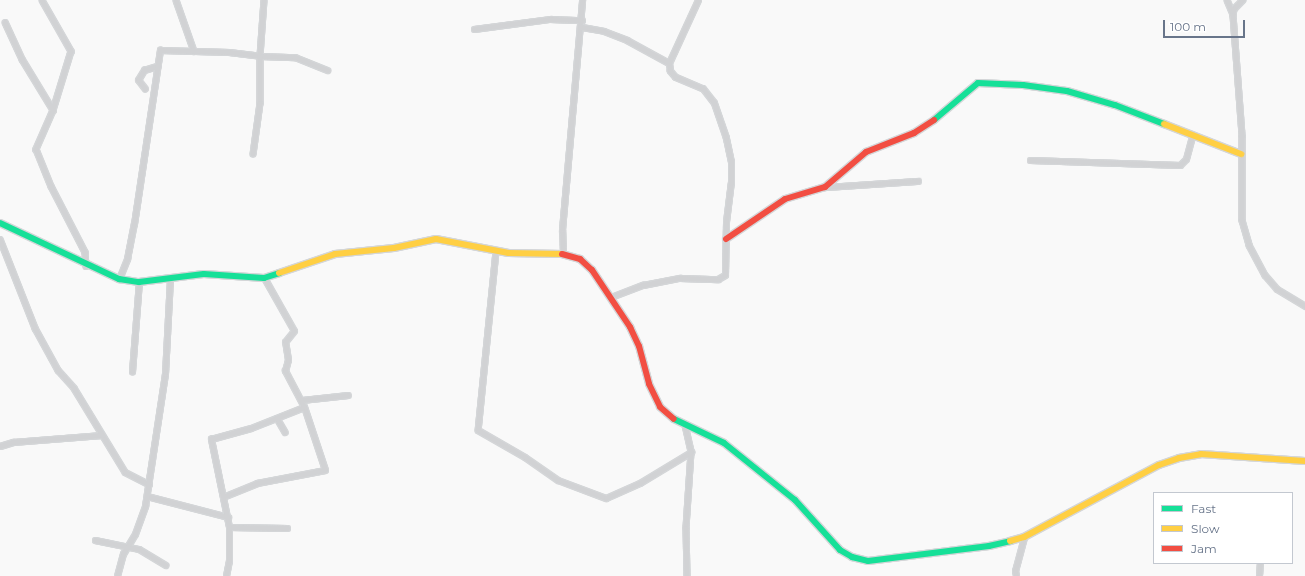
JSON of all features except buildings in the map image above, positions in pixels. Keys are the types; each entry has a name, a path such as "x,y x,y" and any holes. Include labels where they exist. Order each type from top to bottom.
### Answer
{"street":[{"path":"42,0 71,51 53,110 36,149 51,186 85,252 86,266"},
{"path":"176,0 194,51"},
{"path":"252,154 260,103 260,56 264,0"},
{"path":"563,254 562,230 582,27 582,0"},
{"path":"611,297 643,284 680,278 723,278 726,271 726,239 731,183 731,162 726,138 714,103 703,89 675,77 670,71 669,63 698,0"},
{"path":"1227,0 1233,15"},
{"path":"1243,0 1234,9 1233,15 1241,154 1240,199 1242,220 1249,245 1265,275 1276,289 1305,306"},
{"path":"474,28 550,19 582,20"},
{"path":"5,22 22,59 53,110"},
{"path":"582,27 616,35 669,63"},
{"path":"120,279 127,258 134,224 160,50 295,57 327,70"},
{"path":"145,89 138,80 144,70 158,66"},
{"path":"825,187 855,159 866,152 914,132 940,116 978,83 1023,85 1067,91 1121,108 1192,137 1241,154"},
{"path":"1030,160 1180,165 1186,159 1192,137"},
{"path":"726,239 785,200 825,187 918,181"},
{"path":"0,223 86,266 120,279 139,282 211,274 264,278 335,254 394,248 419,241 436,239 459,242 496,251 563,254 580,259 592,270 611,297 639,346 653,396 671,418 724,443 795,500 840,550 852,557 868,561 989,546 1024,537 1159,465 1179,458 1201,454 1305,461"},
{"path":"0,239 42,343 125,472 149,484"},
{"path":"496,251 478,430 525,457 558,480 606,498 640,483 691,452"},
{"path":"223,497 257,483 325,470 302,400 285,371 288,360 285,342 294,331 264,278"},
{"path":"117,576 127,545 135,534 147,496 165,374 170,279"},
{"path":"132,372 139,282"},
{"path":"302,400 348,395"},
{"path":"226,576 229,561 228,517 211,439 277,418 304,407"},
{"path":"277,418 285,432"},
{"path":"685,425 691,452 686,535 687,576"},
{"path":"0,446 13,442 102,435"},
{"path":"147,496 228,517"},
{"path":"229,527 287,528"},
{"path":"1016,576 1015,571 1024,537"},
{"path":"95,540 127,545 139,549 166,565"},
{"path":"1259,576 1260,564"}],"traffic: fast":[{"path":"934,120 978,83 1023,85 1067,91 1115,105 1164,124"},
{"path":"0,223 119,279 139,282 204,274 264,278 279,273"},
{"path":"674,419 724,443 795,500 840,550 852,557 868,561 989,546 1010,541"}],"traffic: slow":[{"path":"1164,124 1241,154"},
{"path":"279,273 335,254 394,248 436,239 509,253 562,254"},
{"path":"1010,541 1024,537 1159,465 1179,458 1201,454 1305,461"}],"traffic: jam":[{"path":"726,239 785,199 825,187 866,152 914,133 934,120"},
{"path":"562,254 580,259 592,270 630,327 639,346 649,384 660,407 674,419"}]}
